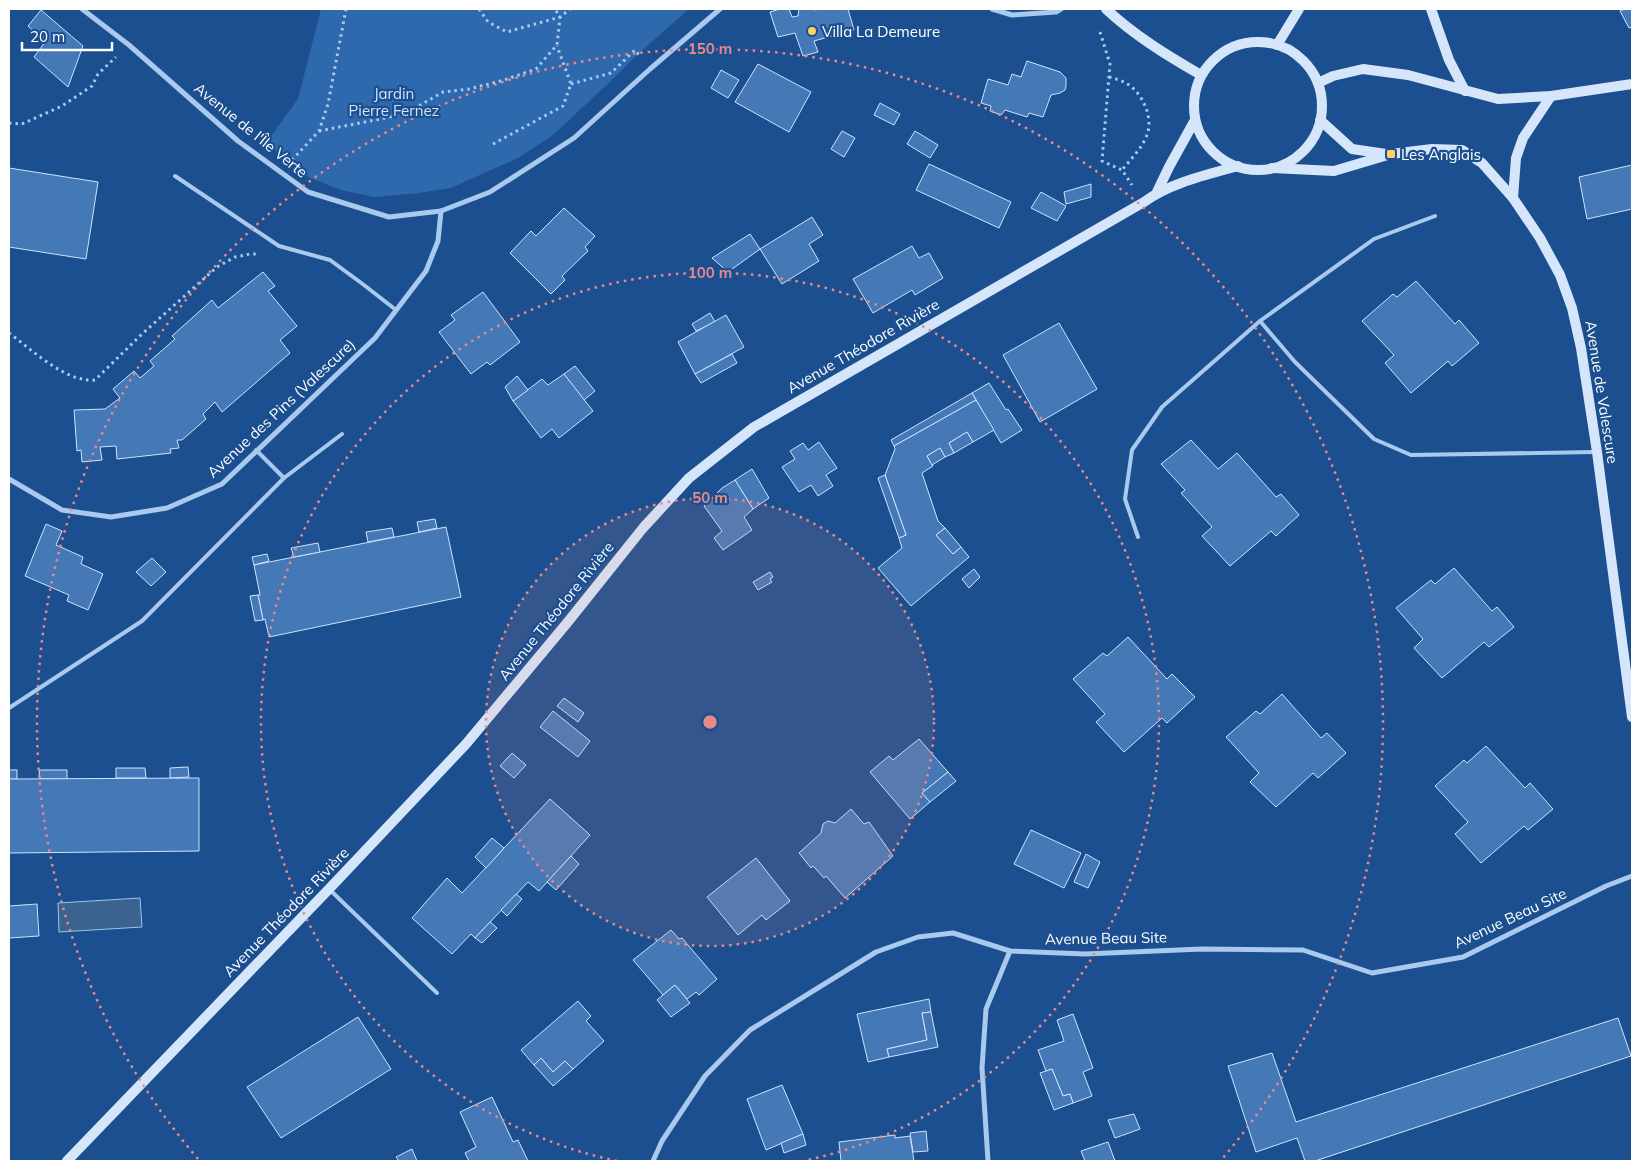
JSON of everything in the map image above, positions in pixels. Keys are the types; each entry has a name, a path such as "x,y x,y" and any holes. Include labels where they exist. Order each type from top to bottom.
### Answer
{"main road":[{"path":"1106,9 1125,27 1164,54 1202,76"},
{"path":"1277,44 1299,9"},
{"path":"1431,9 1449,60 1465,91"},
{"path":"1255,42 1277,44 1294,53 1308,66 1318,83 1322,101 1320,120 1314,137 1303,151 1289,162 1272,168 1254,170 1238,166 1218,156 1204,140 1195,120 1194,104 1196,90 1202,76 1215,58 1234,47 1255,42"},
{"path":"1318,83 1333,76 1363,69 1408,75 1498,99 1550,96 1632,84"},
{"path":"1513,198 1518,151 1534,119 1550,96"},
{"name":"Avenue Théodore Rivière","path":"1157,192 1195,120"},
{"name":"Avenue de Valescure","path":"1320,120 1352,149 1391,154"},
{"name":"Avenue de Valescure","path":"1272,168 1334,171 1391,154 1432,149 1462,150 1482,163 1513,198 1540,238 1560,275 1572,308 1581,348 1597,452 1632,717"},
{"name":"Avenue Théodore Rivière","path":"67,1161 330,890 466,744 644,528 689,478 754,427 1144,202 1157,192 1238,166"}],"street":[{"name":"Avenue de l'Île Verte","path":"82,9 128,45 238,140 308,192 389,217 441,211 490,192 574,138 720,9"},
{"path":"992,9 1012,15 1056,12 1061,9"},
{"name":"Avenue des Pins (Valescure)","path":"9,479 62,510 112,517 167,508 222,484 375,338 426,271 438,241 441,211"},
{"name":"Avenue Beau Site","path":"653,1161 662,1140 705,1076 750,1030 876,952 918,937 954,933 1010,951 1085,954 1202,949 1303,950 1372,972 1462,957 1606,886 1632,876"},
{"path":"988,1161 982,1068 986,1009 1010,951"}],"lane":[{"path":"175,176 279,246 330,260 396,310"},
{"path":"1138,537 1124,499 1132,450 1162,407 1260,321 1374,239 1435,216"},
{"path":"1260,321 1295,362 1374,439 1411,455 1597,452"},
{"path":"9,708 142,621 284,478 342,434"},
{"path":"256,450 284,478"},
{"path":"330,890 437,993"}],"path":[{"path":"282,173 318,132 328,104 346,9"},
{"path":"479,9 488,22 507,32 560,17 570,9"},
{"path":"555,9 560,17"},
{"path":"493,144 563,106 571,84 557,45 561,9"},
{"path":"1098,27 1110,64 1102,161 1122,170 1144,202"},
{"path":"9,123 22,124 62,106 92,86 98,74 128,45"},
{"path":"318,132 405,114 442,92 469,89 536,69 557,45"},
{"path":"571,84 611,73 634,50"},
{"path":"1109,77 1125,82 1138,95 1147,106 1149,120 1144,141 1122,170"},
{"path":"9,333 63,372 87,381 95,380 142,334 217,267 235,257 261,254"}],"green space":[{"name":"Jardin Pierre Fernez","path":"321,9 689,9 638,54 552,136 518,158 451,188 374,197 341,190 308,177 266,143 298,99"}],"shaded area":[{"path":"140,898 142,927 59,932 58,903"}],"building":[{"name":"Villa La Demeure","path":"789,9 792,17 798,16 799,9 848,9 854,30 814,41 818,52 803,56 795,33 778,37 770,12"},
{"path":"1632,9 1632,27 1629,28 1620,11"},
{"path":"41,10 83,46 68,87 34,57 45,42 28,26"},
{"path":"1027,61 1060,72 1066,78 1065,90 1051,95 1043,117 1029,113 1027,117 1005,110 1001,115 990,111 991,106 981,103 988,79 1008,85 1012,74 1021,77"},
{"path":"758,64 811,92 789,132 735,102"},
{"path":"721,70 739,80 728,98 711,88"},
{"path":"880,103 900,114 894,125 874,115"},
{"path":"842,131 855,138 844,157 831,149"},
{"path":"915,131 938,145 930,158 907,144"},
{"path":"929,164 1011,202 999,228 916,190"},
{"path":"1632,165 1632,209 1587,219 1579,177"},
{"path":"9,168 98,182 86,259 9,247"},
{"path":"1091,184 1091,197 1066,204 1064,192"},
{"path":"1041,192 1066,206 1057,221 1031,208"},
{"path":"564,208 595,236 585,247 588,251 562,276 565,280 551,294 510,253 531,231 536,236"},
{"path":"812,217 823,235 809,244 819,261 782,284 760,249"},
{"path":"750,234 760,249 728,272 712,258"},
{"path":"912,246 919,258 929,253 943,278 915,295 912,290 873,313 853,279"},
{"path":"263,272 275,286 268,291 297,326 280,340 290,353 222,412 215,402 203,414 206,419 182,440 177,440 179,448 170,449 171,453 117,459 116,446 100,447 102,460 82,462 81,450 77,451 74,410 105,409 120,398 113,389 134,371 140,378 154,366 150,361 175,339 172,336 212,300 218,308"},
{"path":"1416,281 1455,324 1459,320 1479,343 1452,366 1448,361 1411,393 1385,363 1394,355 1362,321 1393,294 1397,297"},
{"path":"483,292 520,342 490,365 487,362 471,374 439,332 455,320 451,315"},
{"path":"710,313 715,322 696,331 692,324"},
{"path":"726,315 744,347 695,374 678,342"},
{"path":"1059,323 1097,389 1040,422 1003,355"},
{"path":"732,354 737,363 701,383 695,374"},
{"path":"575,366 595,391 584,400 564,374"},
{"path":"564,374 593,411 559,438 552,429 541,438 513,401 542,379 548,385"},
{"path":"517,376 528,390 513,401 505,387"},
{"path":"989,383 1006,410 1008,409 1022,430 1001,443 972,393"},
{"path":"972,393 976,400 894,446 891,440"},
{"path":"976,400 994,430 973,442 967,432 949,443 954,453 945,457 940,448 927,456 933,466 922,473 938,521 945,528 936,535 953,554 961,547 969,557 911,606 878,568 902,548 899,538 906,535 885,475 895,449 894,446"},
{"path":"967,432 973,442 954,453 949,443"},
{"path":"1191,440 1218,469 1237,453 1276,497 1281,494 1299,515 1276,536 1271,531 1230,566 1202,536 1212,527 1181,493 1185,490 1161,464"},
{"path":"819,442 837,468 826,475 833,486 818,496 811,485 799,492 782,467 795,459 790,451 803,443 808,450"},
{"path":"940,448 945,457 932,465 927,456"},
{"path":"752,469 769,498 753,509 735,480"},
{"path":"885,475 906,535 899,538 878,478"},
{"path":"735,480 753,509 744,517 752,530 723,550 714,538 722,531 704,506 722,488"},
{"path":"435,519 437,528 419,532 417,522"},
{"path":"46,524 62,531 56,545 83,557 81,564 103,574 88,610 67,601 69,595 25,576"},
{"path":"446,527 461,597 269,637 265,619 263,620 254,565"},
{"path":"392,528 394,537 368,542 366,532"},
{"path":"945,528 961,547 953,554 936,535"},
{"path":"318,543 320,552 294,557 291,548"},
{"path":"267,554 269,561 254,565 252,557"},
{"path":"152,558 166,572 151,586 136,572"},
{"path":"1454,568 1492,611 1497,607 1514,627 1489,647 1484,642 1442,678 1414,648 1423,639 1396,608 1431,580 1435,584"},
{"path":"974,569 980,577 969,588 962,579"},
{"path":"770,572 773,577 770,579 772,582 758,590 753,582"},
{"path":"258,595 263,620 255,621 250,596"},
{"path":"1128,637 1167,679 1172,674 1195,697 1167,723 1162,718 1124,752 1096,722 1105,714 1073,679 1103,653 1107,656"},
{"path":"1282,694 1321,738 1327,733 1346,753 1318,778 1313,773 1276,807 1250,782 1259,773 1226,737 1256,711 1260,714"},
{"path":"564,698 584,713 578,722 557,706"},
{"path":"553,711 590,741 578,757 540,727"},
{"path":"919,739 948,772 922,793 930,802 910,819 870,772 889,756 893,760"},
{"path":"1486,746 1525,788 1530,783 1553,809 1528,830 1524,826 1481,863 1455,834 1468,822 1435,786 1464,760 1467,763"},
{"path":"512,753 526,765 514,778 500,766"},
{"path":"188,767 189,777 170,778 170,768"},
{"path":"116,768 145,768 146,778 116,778"},
{"path":"9,770 17,770 17,779 9,779"},
{"path":"39,770 67,770 67,779 40,779"},
{"path":"948,772 956,781 930,802 922,793"},
{"path":"199,778 199,851 9,853 9,779"},
{"path":"550,799 590,835 539,891 528,882 475,938 471,934 452,954 412,918 447,878 462,893"},
{"path":"851,809 864,824 869,822 893,856 845,898 826,876 824,878 813,866 811,868 799,853 821,833 823,824 828,821 835,823"},
{"path":"1031,830 1081,853 1064,888 1014,864"},
{"path":"492,838 504,848 486,868 475,857"},
{"path":"1086,854 1100,862 1088,888 1074,882"},
{"path":"571,856 579,864 556,890 547,882"},
{"path":"756,858 790,901 766,920 762,915 738,935 707,897"},
{"path":"516,894 522,899 507,916 501,910"},
{"path":"37,904 39,936 9,938 9,906"},
{"path":"490,922 497,928 482,943 475,938"},
{"path":"671,930 679,939 682,938 717,979 699,995 696,992 687,999 675,985 663,995 633,960"},
{"path":"675,985 690,1003 671,1017 657,1000"},
{"path":"929,999 931,1012 922,1013 927,1040 887,1049 889,1057 868,1062 857,1014"},
{"path":"578,1001 591,1016 586,1021 604,1041 573,1069 565,1061 553,1072 541,1058 534,1065 521,1050"},
{"path":"931,1012 938,1047 889,1057 887,1049 927,1040 922,1013"},
{"path":"1073,1014 1093,1068 1083,1072 1092,1096 1073,1103 1070,1094 1063,1096 1052,1069 1046,1071 1038,1050 1064,1041 1057,1020"},
{"path":"358,1017 391,1069 281,1138 247,1087"},
{"path":"1618,1018 1631,1056 1315,1161 1305,1161 1297,1138 1256,1152 1228,1066 1272,1053 1296,1122"},
{"path":"541,1058 553,1072 565,1061 573,1069 553,1086 534,1065"},
{"path":"1052,1069 1063,1096 1070,1094 1073,1103 1054,1110 1040,1073"},
{"path":"782,1085 803,1134 766,1150 747,1099"},
{"path":"492,1097 513,1142 518,1140 528,1161 469,1161 465,1153 476,1147 460,1112"},
{"path":"1134,1114 1140,1129 1115,1138 1108,1120"},
{"path":"926,1131 928,1151 913,1152 910,1133"},
{"path":"803,1134 806,1145 784,1153 781,1143"},
{"path":"895,1135 895,1138 910,1136 914,1161 841,1161 839,1142"},
{"path":"1108,1142 1115,1161 1085,1161 1081,1151"},
{"path":"412,1149 417,1161 399,1161 396,1157"}],"place":[{"name":"Villa La Demeure","path":"812,31"},
{"name":"Les Anglais","path":"1391,154"}]}
